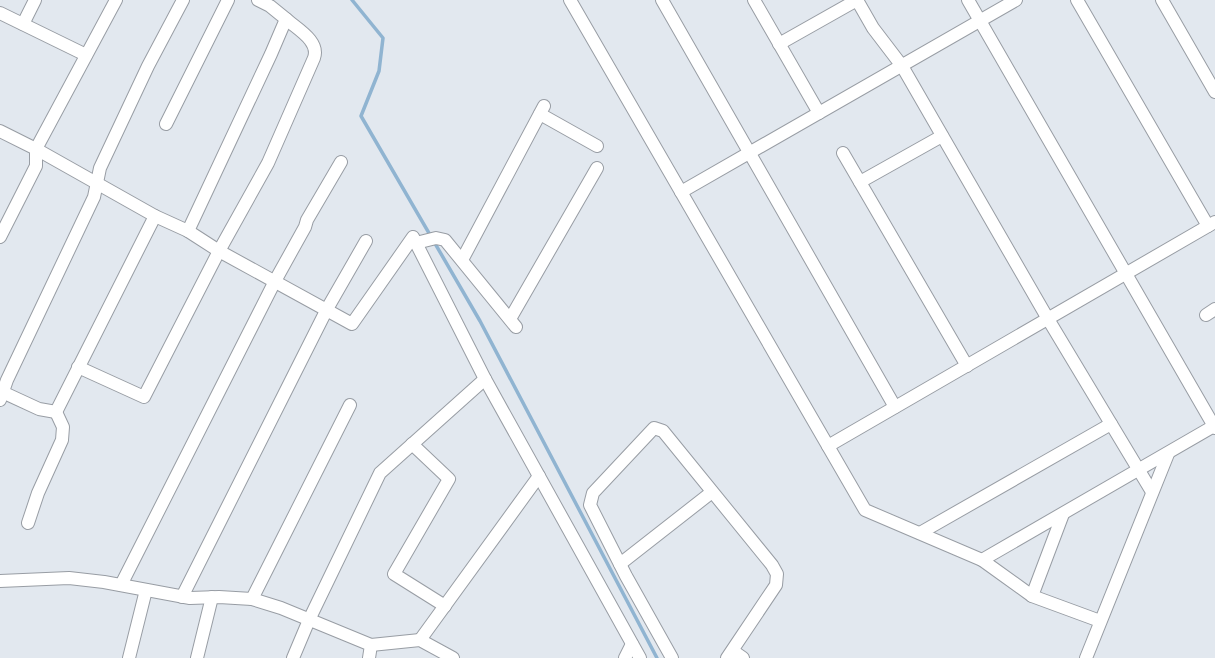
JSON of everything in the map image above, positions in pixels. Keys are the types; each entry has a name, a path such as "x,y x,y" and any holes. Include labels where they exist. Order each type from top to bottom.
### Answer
{"street":[{"path":"23,24 35,0"},
{"path":"0,237 36,166 36,149 116,0"},
{"path":"56,412 39,409 1,395 94,197 100,168 148,66 183,0"},
{"path":"166,124 228,0"},
{"path":"78,367 144,397 219,251 268,163 316,52 315,47 309,40 286,19 270,6 258,0"},
{"path":"570,0 864,510 982,560 1032,596 1100,621"},
{"path":"662,0 895,407"},
{"path":"754,0 819,113"},
{"path":"779,44 857,0 873,28 902,66 1048,319 1152,492"},
{"path":"968,0 1214,422 1168,454 982,560"},
{"path":"681,192 1016,0"},
{"path":"828,446 1211,224 1078,0"},
{"path":"1162,0 1215,92"},
{"path":"0,12 86,55"},
{"path":"188,231 286,19"},
{"path":"462,260 542,110 597,146"},
{"path":"0,131 36,149 155,216 188,231 219,251 352,324 413,237 485,379 640,658"},
{"path":"860,182 942,136"},
{"path":"843,152 967,366"},
{"path":"121,585 275,281 305,227 307,220 341,162"},
{"path":"416,243 436,238 445,240 513,323 597,168"},
{"path":"56,412 155,216"},
{"path":"182,597 327,309 366,241"},
{"path":"293,658 309,620 380,472 485,379"},
{"path":"252,599 350,405"},
{"path":"28,523 38,493 62,440 63,427 56,412"},
{"path":"920,533 1111,424"},
{"path":"672,658 620,564 590,505 590,497 592,493 654,428 663,431 772,565 777,574 776,585 730,654 743,658"},
{"path":"412,444 449,479 394,574 445,606"},
{"path":"1086,658 1168,454"},
{"path":"420,640 539,476"},
{"path":"620,564 712,492"},
{"path":"1032,596 1062,514"},
{"path":"0,581 69,578 121,585 190,598 212,597 252,599 281,608 371,645 420,640 453,658"},
{"path":"129,658 146,590"},
{"path":"197,658 212,597"},
{"path":"625,658 632,644"},
{"path":"369,658 371,645"}],"waterway":[{"path":"352,0 383,38 379,71 361,116 480,321 657,658"}]}
